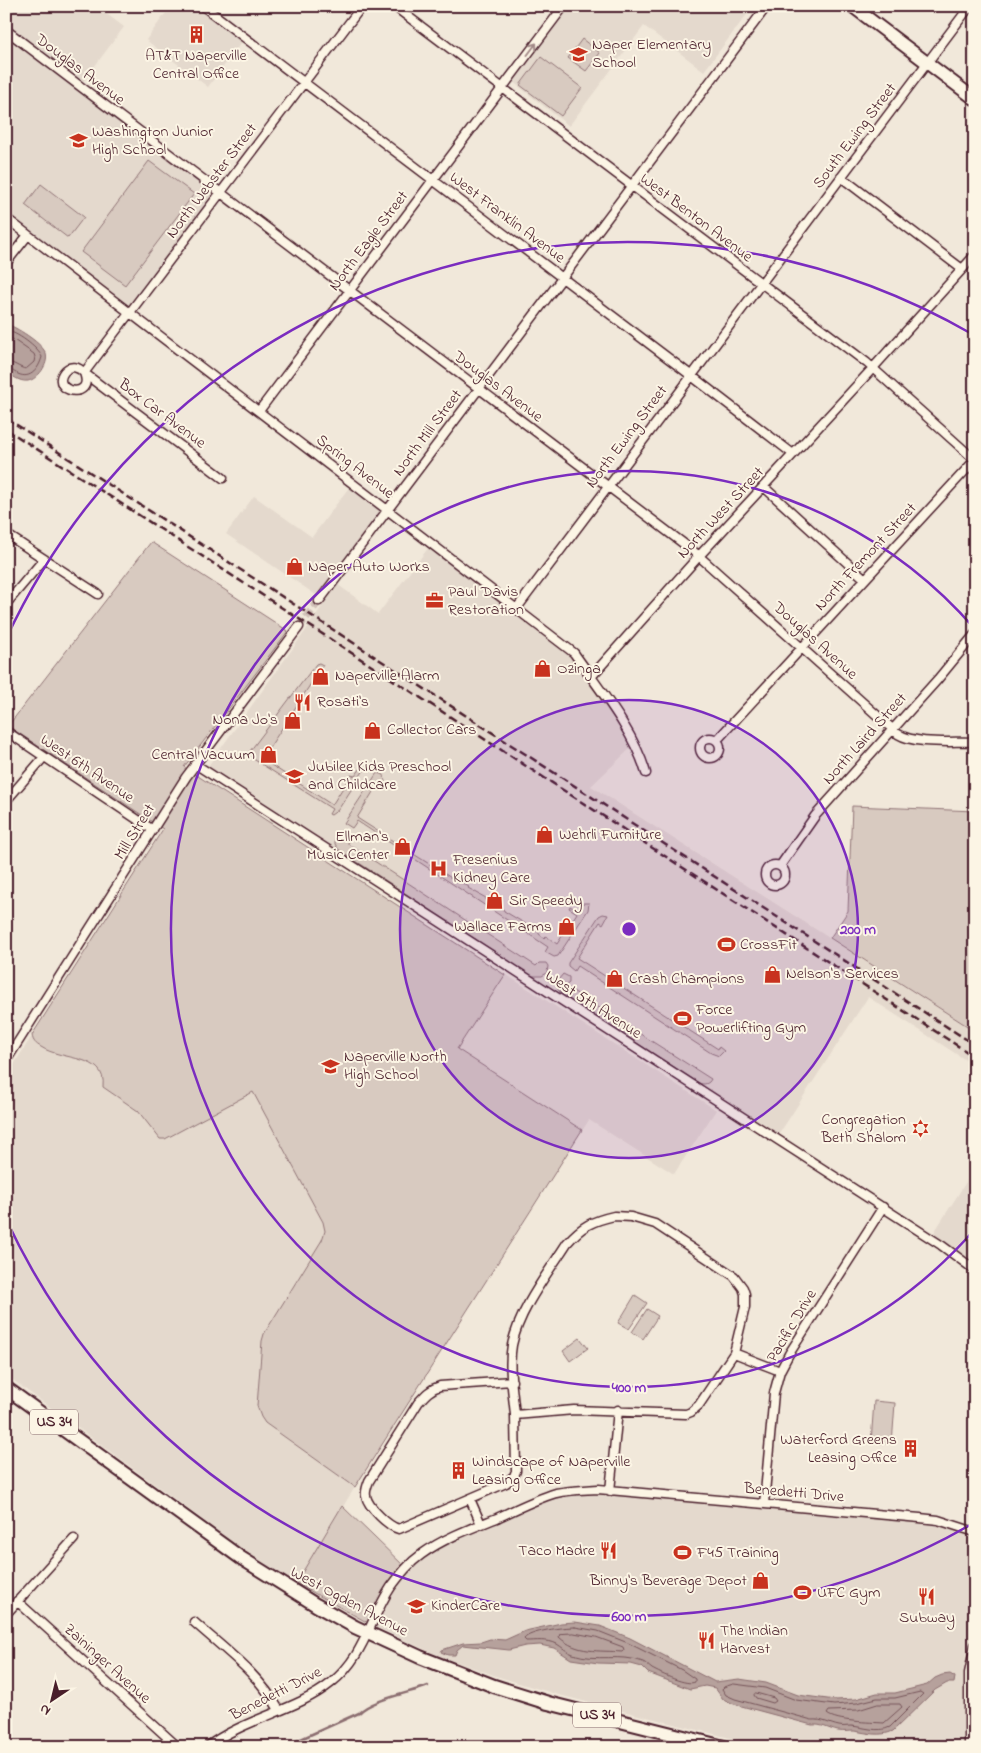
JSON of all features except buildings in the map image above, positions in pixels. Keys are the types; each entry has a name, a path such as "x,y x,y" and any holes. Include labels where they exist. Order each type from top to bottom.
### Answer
{"main road":[{"name":"West Ogden Avenue","path":"6,1388 241,1558 316,1605 368,1633 463,1675 520,1695 724,1747"}],"street":[{"name":"West Franklin Avenue","path":"203,6 793,454"},
{"name":"North Webster Street","path":"84,373 362,6"},
{"name":"West Benton Avenue","path":"394,6 873,368 975,460"},
{"name":"North Eagle Street","path":"259,411 564,6"},
{"name":"North Mill Street","path":"318,602 767,6"},
{"path":"852,6 975,100"},
{"name":"South Ewing Street","path":"761,283 970,6"},
{"name":"Douglas Avenue","path":"6,30 699,556 904,738 975,742"},
{"path":"841,177 962,269"},
{"name":"Spring Avenue","path":"6,218 574,653 632,739 642,757 646,773"},
{"path":"6,262 28,235"},
{"name":"North West Street","path":"591,677 699,556 975,255"},
{"name":"North Ewing Street","path":"516,608 761,283"},
{"name":"Box Car Avenue","path":"84,373 224,478"},
{"name":"North Fremont Street","path":"717,740 975,460"},
{"path":"764,487 865,579"},
{"path":"6,534 98,594"},
{"path":"6,604 44,559"},
{"name":"Mill Street","path":"6,1061 195,764 299,627"},
{"name":"North Laird Street","path":"780,866 815,816 938,679 975,634"},
{"name":"West 6th Avenue","path":"6,731 153,830"},
{"path":"6,801 44,757"},
{"name":"West 5th Avenue","path":"195,764 941,1245 975,1270"},
{"name":"Pacific Drive","path":"764,1504 772,1404 780,1371 882,1207"},
{"path":"512,1380 440,1386 433,1388 418,1403 369,1481 366,1491 368,1502 388,1524 399,1529 506,1483 514,1476 516,1467 512,1345 522,1318 539,1287 567,1243 583,1227 592,1222 614,1216 631,1216 655,1224 727,1271 739,1281 743,1288 746,1300 734,1353 699,1405 691,1412 679,1415 618,1410 574,1410 515,1415"},
{"path":"734,1353 780,1371"},
{"path":"610,1490 618,1410"},
{"name":"Benedetti Drive","path":"207,1747 222,1737 332,1683 354,1661 390,1590 407,1567 432,1548 481,1524 557,1493 581,1490 610,1490 920,1518 947,1522 975,1532"},
{"path":"470,1499 481,1524"},
{"path":"6,1614 74,1539"},
{"name":"Zaininger Avenue","path":"18,1601 178,1747"},
{"path":"194,1622 258,1679 279,1710"},
{"path":"969,1747 972,1720 969,1673 975,1645"}],"shaded area":[{"name":"Washington Junior High School","path":"6,6 96,6 124,27 79,87 219,195 129,313 6,219"},
{"path":"171,6 201,6 244,39 208,87 146,40"},
{"name":"Naper Elementary School","path":"569,6 740,6 748,13 704,71 644,26 569,126 512,81"},
{"path":"582,39 600,53 586,71 568,58"},
{"path":"541,57 582,88 561,116 520,85"},
{"path":"149,161 194,194 125,285 81,252"},
{"path":"41,184 84,217 68,238 25,205"},
{"path":"353,482 387,507 319,597 226,534 254,496 312,537"},
{"name":"Naperville North High School","path":"151,542 288,631 184,767 716,1110 674,1174 589,1120 393,1425 296,1583 244,1550 6,1375 6,1077 163,829 8,726"},
{"name":"Naperville North High School","path":"151,542 288,631 184,767 505,975 457,1049 582,1130 355,1487 265,1423 257,1406 264,1334 322,1240 325,1231 323,1222 253,1092 165,1139 160,1139 138,1111 103,1087 102,1076 98,1069 81,1060 41,1047 36,1044 32,1037 163,829 8,726"},
{"path":"429,547 574,660 633,746 591,786 975,1031 975,1066 868,997 779,1134 208,766 337,584 378,614"},
{"path":"316,664 323,665 262,759 332,805 351,775 355,776 364,767 364,770 338,810 331,815 329,814 332,809 247,755"},
{"path":"377,773 384,775 385,782 379,789 376,787 357,818 456,881 469,887 486,898 486,900 539,932 544,938 546,936 557,944 577,913 569,908 570,906 578,911 583,903 589,903 588,910 558,956 554,957 545,952 548,947 357,821 352,828 344,823"},
{"path":"852,806 975,811 975,1031 830,938 848,911"},
{"path":"343,831 349,837 348,844 536,966 539,963 546,963 548,966 547,973 542,976 532,976 339,850 335,844 335,836 338,832"},
{"path":"603,914 608,915 603,924 600,922 577,958 718,1049 719,1047 724,1051 719,1056 711,1053 577,966 574,971 568,966 568,963 599,916"},
{"path":"563,974 569,977 569,983 565,986 711,1079 710,1081 706,1084 699,1083 561,994 558,989 558,980"},
{"path":"975,1168 975,1263 933,1234"},
{"path":"635,1295 647,1303 629,1329 618,1323"},
{"path":"647,1309 658,1316 643,1339 632,1332"},
{"path":"580,1338 588,1348 570,1361 563,1351"},
{"path":"874,1401 895,1403 892,1444 871,1443"},
{"path":"574,1491 941,1519 975,1530 975,1625 967,1651 963,1674 963,1747 766,1747 559,1695 499,1677 435,1654 372,1625 397,1579 438,1544 549,1496"},
{"path":"342,1506 406,1568 372,1625 296,1583"}],"water":[{"path":"9,325 36,341 46,354 44,366 32,380 22,381 6,372 6,326"},
{"path":"575,1622 600,1626 630,1638 715,1682 739,1679 766,1683 798,1695 835,1700 856,1699 877,1693 895,1693 927,1685 942,1675 950,1674 955,1677 954,1683 947,1683 935,1690 893,1731 874,1734 838,1731 812,1725 734,1704 723,1699 715,1688 705,1686 690,1689 648,1673 642,1667 631,1664 598,1663 571,1659 554,1648 540,1645 509,1650 463,1645 457,1650 455,1655 441,1652 463,1643 481,1642 490,1639 505,1640 525,1631"}],"waterway":[{"path":"283,1747 359,1713 373,1704 428,1686"}],"tunnel":[{"path":"299,627 319,601"}],"railway":[{"path":"6,418 975,1045"},
{"path":"6,429 975,1057"}],"place":[{"name":"AT&T Naperville Central Office","path":"196,34"},
{"name":"Naper Elementary School","path":"578,54"},
{"name":"Washington Junior High School","path":"78,141"},
{"name":"Naper Auto Works","path":"294,567"},
{"name":"Paul Davis Restoration","path":"434,601"},
{"name":"Ozinga","path":"543,669"},
{"name":"Naperville Alarm","path":"321,676"},
{"name":"Rosati's","path":"303,702"},
{"name":"Nona Jo's","path":"292,720"},
{"name":"Collector Cars","path":"373,730"},
{"name":"Central Vacuum","path":"269,755"},
{"name":"Jubilee Kids Preschool and Childcare","path":"294,776"},
{"name":"Wehrli Furniture","path":"545,835"},
{"name":"Ellman's Music Center","path":"403,846"},
{"name":"Fresenius Kidney Care","path":"439,869"},
{"name":"Sir Speedy","path":"495,901"},
{"name":"Wallace Farms","path":"566,927"},
{"name":"CrossFit","path":"726,945"},
{"name":"Nelson's Services","path":"772,974"},
{"name":"Crash Champions","path":"615,979"},
{"name":"Force Powerlifting Gym","path":"682,1019"},
{"name":"Naperville North High School","path":"330,1066"},
{"name":"Congregation Beth Shalom","path":"920,1129"},
{"name":"Waterford Greens Leasing Office","path":"911,1449"},
{"name":"Windscape of Naperville Leasing Office","path":"458,1471"},
{"name":"Taco Madre","path":"609,1551"},
{"name":"F45 Training","path":"683,1553"},
{"name":"Binny's Beverage Depot","path":"761,1581"},
{"name":"UFC Gym","path":"803,1593"},
{"name":"Subway","path":"927,1597"},
{"name":"KinderCare","path":"417,1606"},
{"name":"The Indian Harvest","path":"706,1640"}]}
